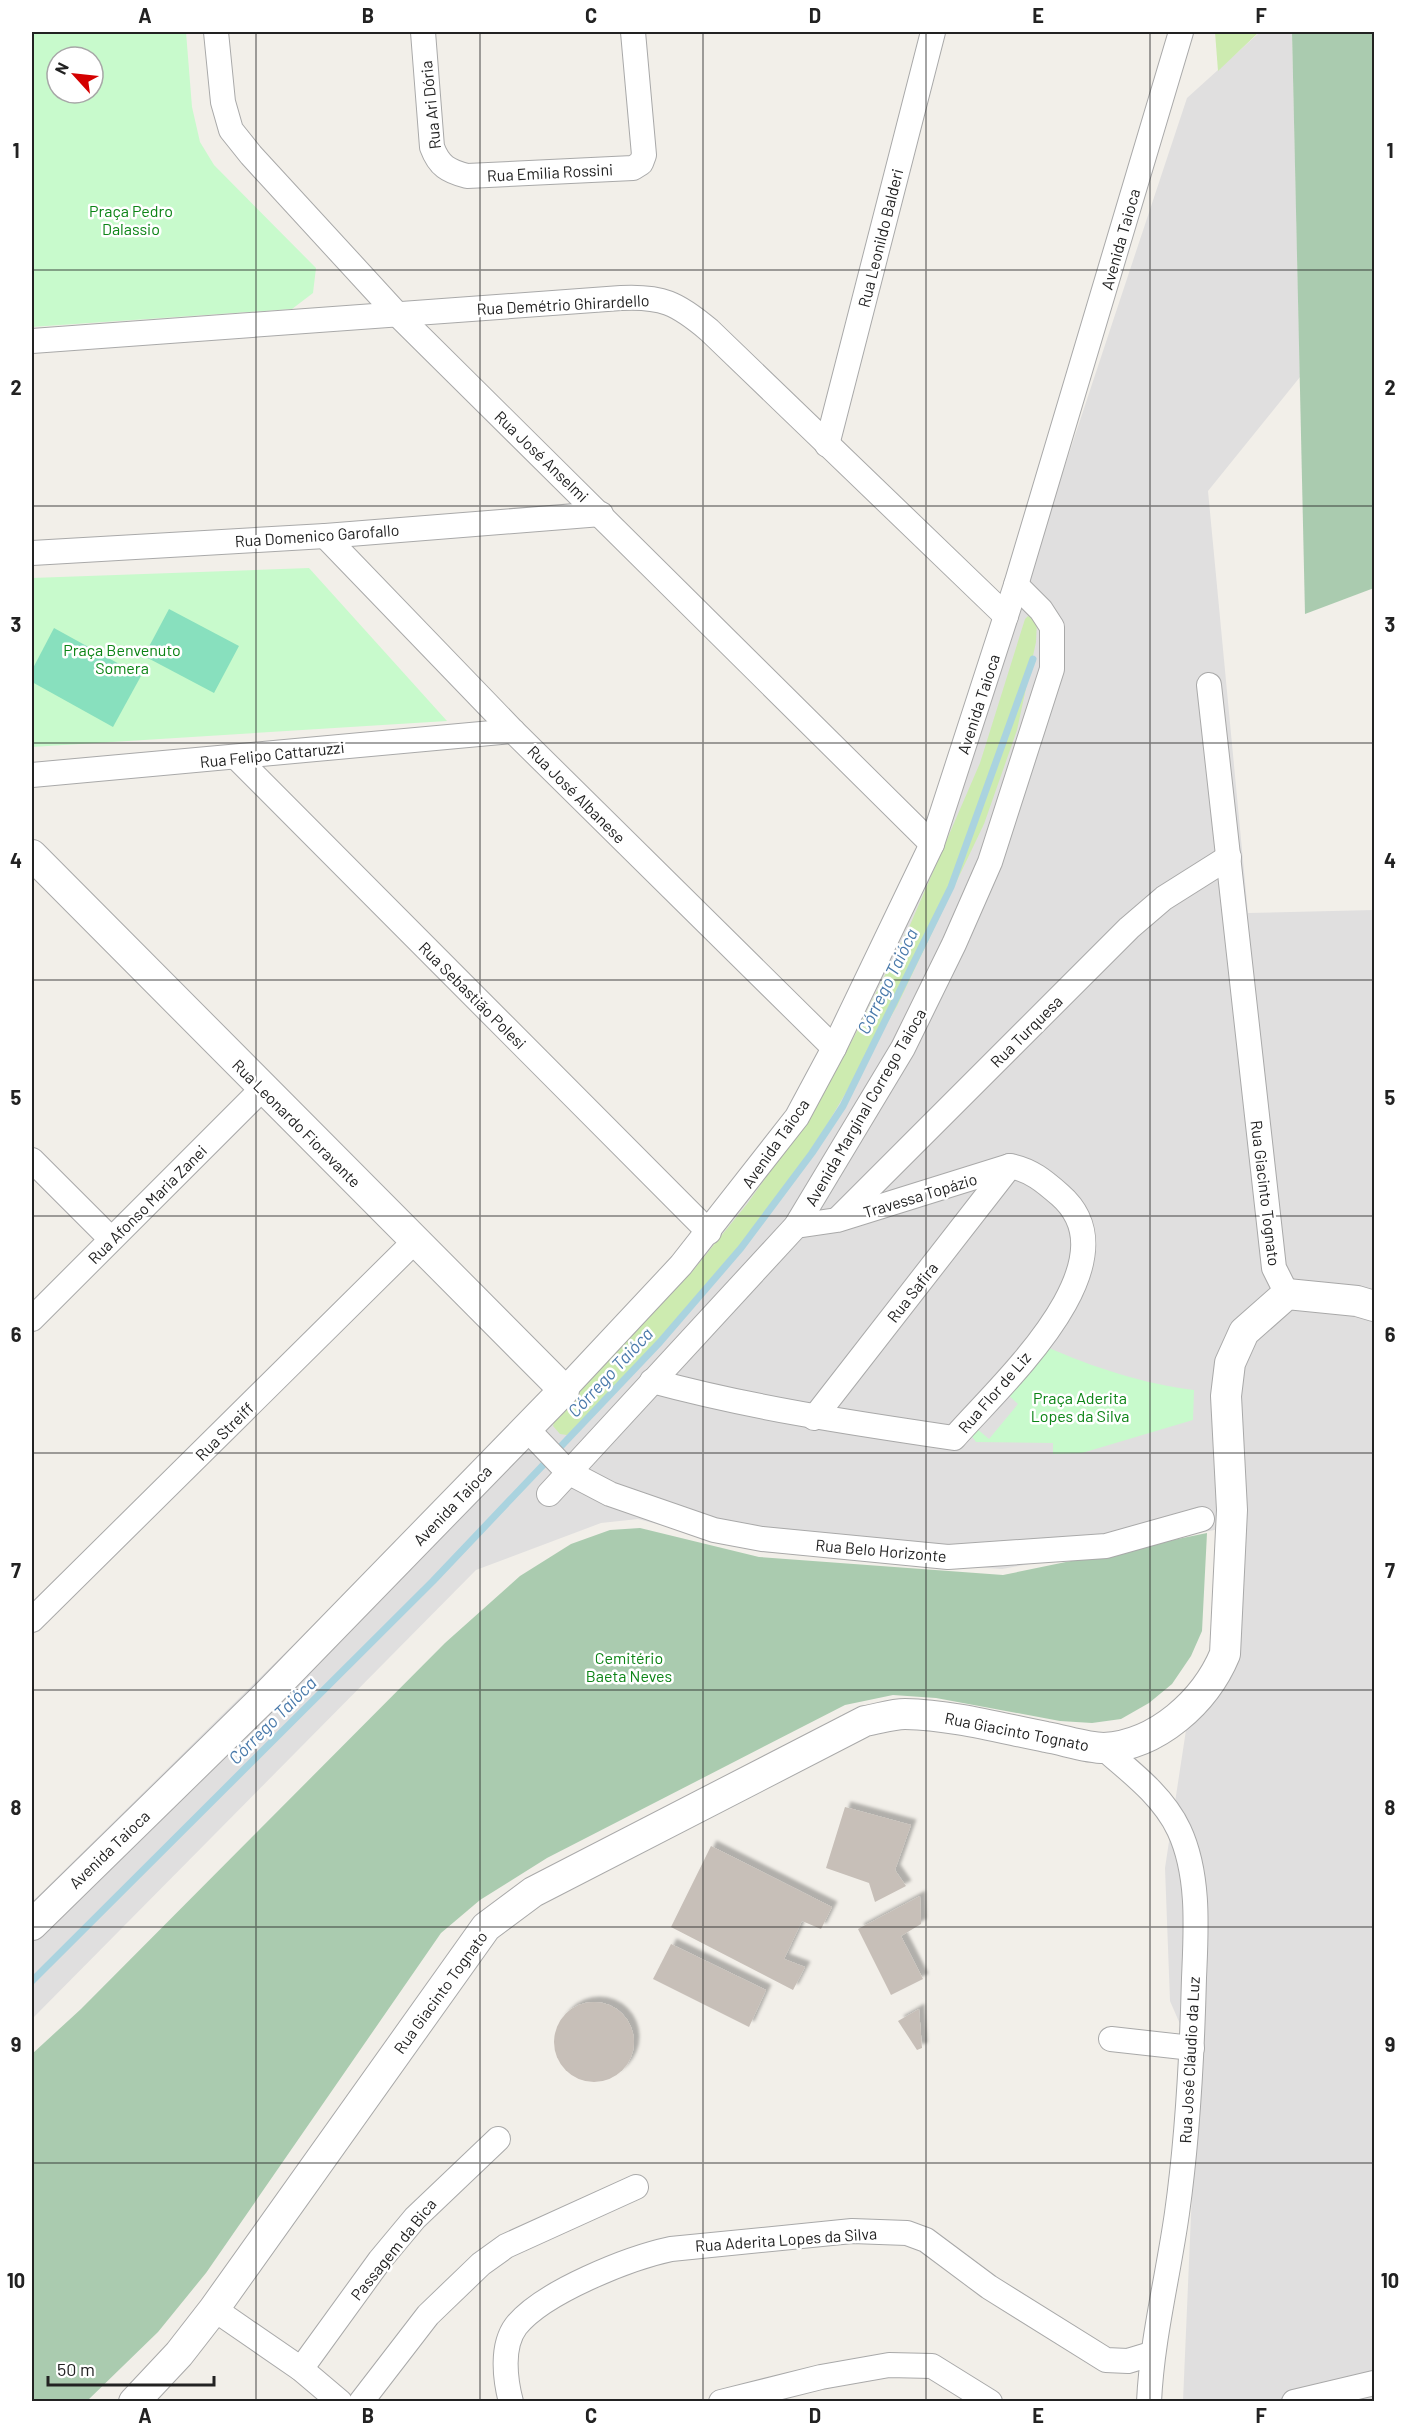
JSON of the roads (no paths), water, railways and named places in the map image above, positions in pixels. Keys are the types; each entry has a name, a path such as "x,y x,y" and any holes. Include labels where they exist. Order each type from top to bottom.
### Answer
{"street":[{"name":"Rua José Anselmi","path":"216,32 223,102 231,130 397,314 932,844"},
{"name":"Rua Ari Dória","path":"423,32 432,147 437,162 450,172"},
{"name":"Rua Emilia Rossini","path":"450,172 467,176 633,168 641,163 644,155 633,32"},
{"name":"Rua Leonildo Balderi","path":"827,445 933,32"},
{"name":"Avenida Taioca","path":"32,1925 265,1697 548,1452 564,1390 709,1232 797,1117 834,1048 932,844 1016,585 1181,32"},
{"name":"Rua Demétrio Ghirardello","path":"32,341 621,298 648,297 669,301 688,312 709,330 1006,616"},
{"name":"Rua Domenico Garofallo","path":"32,553 325,536 601,514"},
{"name":"Rua José Albanese","path":"325,536 513,731 834,1048"},
{"name":"Avenida Marginal Corrego Taioca","path":"549,1494 548,1452 652,1381 796,1226 903,1048 954,944 990,862 1052,669 1052,627 1041,610 1016,585"},
{"name":"Rua Giacinto Tognato","path":"134,2402 179,2354 214,2309 486,1927 533,1892 865,1721 903,1714 944,1717 1103,1748 1132,1743 1169,1725 1198,1697 1218,1671 1225,1654 1232,1510 1226,1396 1230,1363 1244,1332 1287,1294 1274,1268 1209,685"},
{"name":"Rua Felipo Cattaruzzi","path":"32,775 238,759 513,731"},
{"name":"Rua Sebastião Polesi","path":"238,759 709,1232"},
{"name":"Rua Leonardo Fioravante","path":"32,855 564,1390"},
{"name":"Rua Turquesa","path":"837,1220 1129,928 1164,898 1229,856"},
{"name":"Rua Afonso Maria Zanei","path":"32,1319 263,1088"},
{"path":"32,1160 111,1239"},
{"name":"Travessa Topázio","path":"796,1226 837,1220 1010,1166"},
{"name":"Rua Flor de Liz","path":"652,1381 814,1418 954,1438 1043,1337 1063,1310 1077,1284 1083,1259 1079,1219 1069,1202 1041,1178 1024,1169 1010,1166"},
{"name":"Rua Safira","path":"814,1418 1010,1166"},
{"name":"Rua Streiff","path":"32,1620 416,1241"},
{"path":"1287,1294 1357,1301 1374,1306"},
{"name":"Rua Belo Horizonte","path":"548,1452 610,1494 714,1530 762,1539 948,1557 1097,1548 1202,1519"},
{"name":"Rua José Cláudio da Luz","path":"1103,1748 1147,1786 1167,1809 1180,1832 1191,1871 1196,1927 1192,2048 1176,2216 1151,2354 1149,2402"},
{"path":"1111,2039 1192,2048"},
{"name":"Passagem da Bica","path":"301,2369 380,2260 415,2218 498,2139"},
{"path":"361,2402 428,2315 482,2264 506,2246 636,2187"},
{"name":"Rua Aderita Lopes da Silva","path":"511,2402 505,2373 508,2347 516,2327 538,2307 606,2269 644,2255 671,2249 852,2231 907,2233 926,2240 989,2287 1068,2339 1106,2360 1128,2361 1151,2354"},
{"path":"214,2309 301,2369 340,2402"},
{"path":"721,2402 821,2377 889,2365 933,2366 990,2402"},
{"path":"1294,2402 1374,2383"}],"waterway":[{"name":"Córrego Taióca","path":"32,1981 433,1581 660,1342 741,1248 812,1153 843,1106 951,887 1033,659"}],"park label":[{"name":"Praça Pedro Dalassio","path":"131,219"},
{"name":"Praça Benvenuto Somera","path":"122,658"},
{"name":"Praça Aderita Lopes da Silva","path":"1080,1406"},
{"name":"Cemitério Baeta Neves","path":"629,1666"}]}
